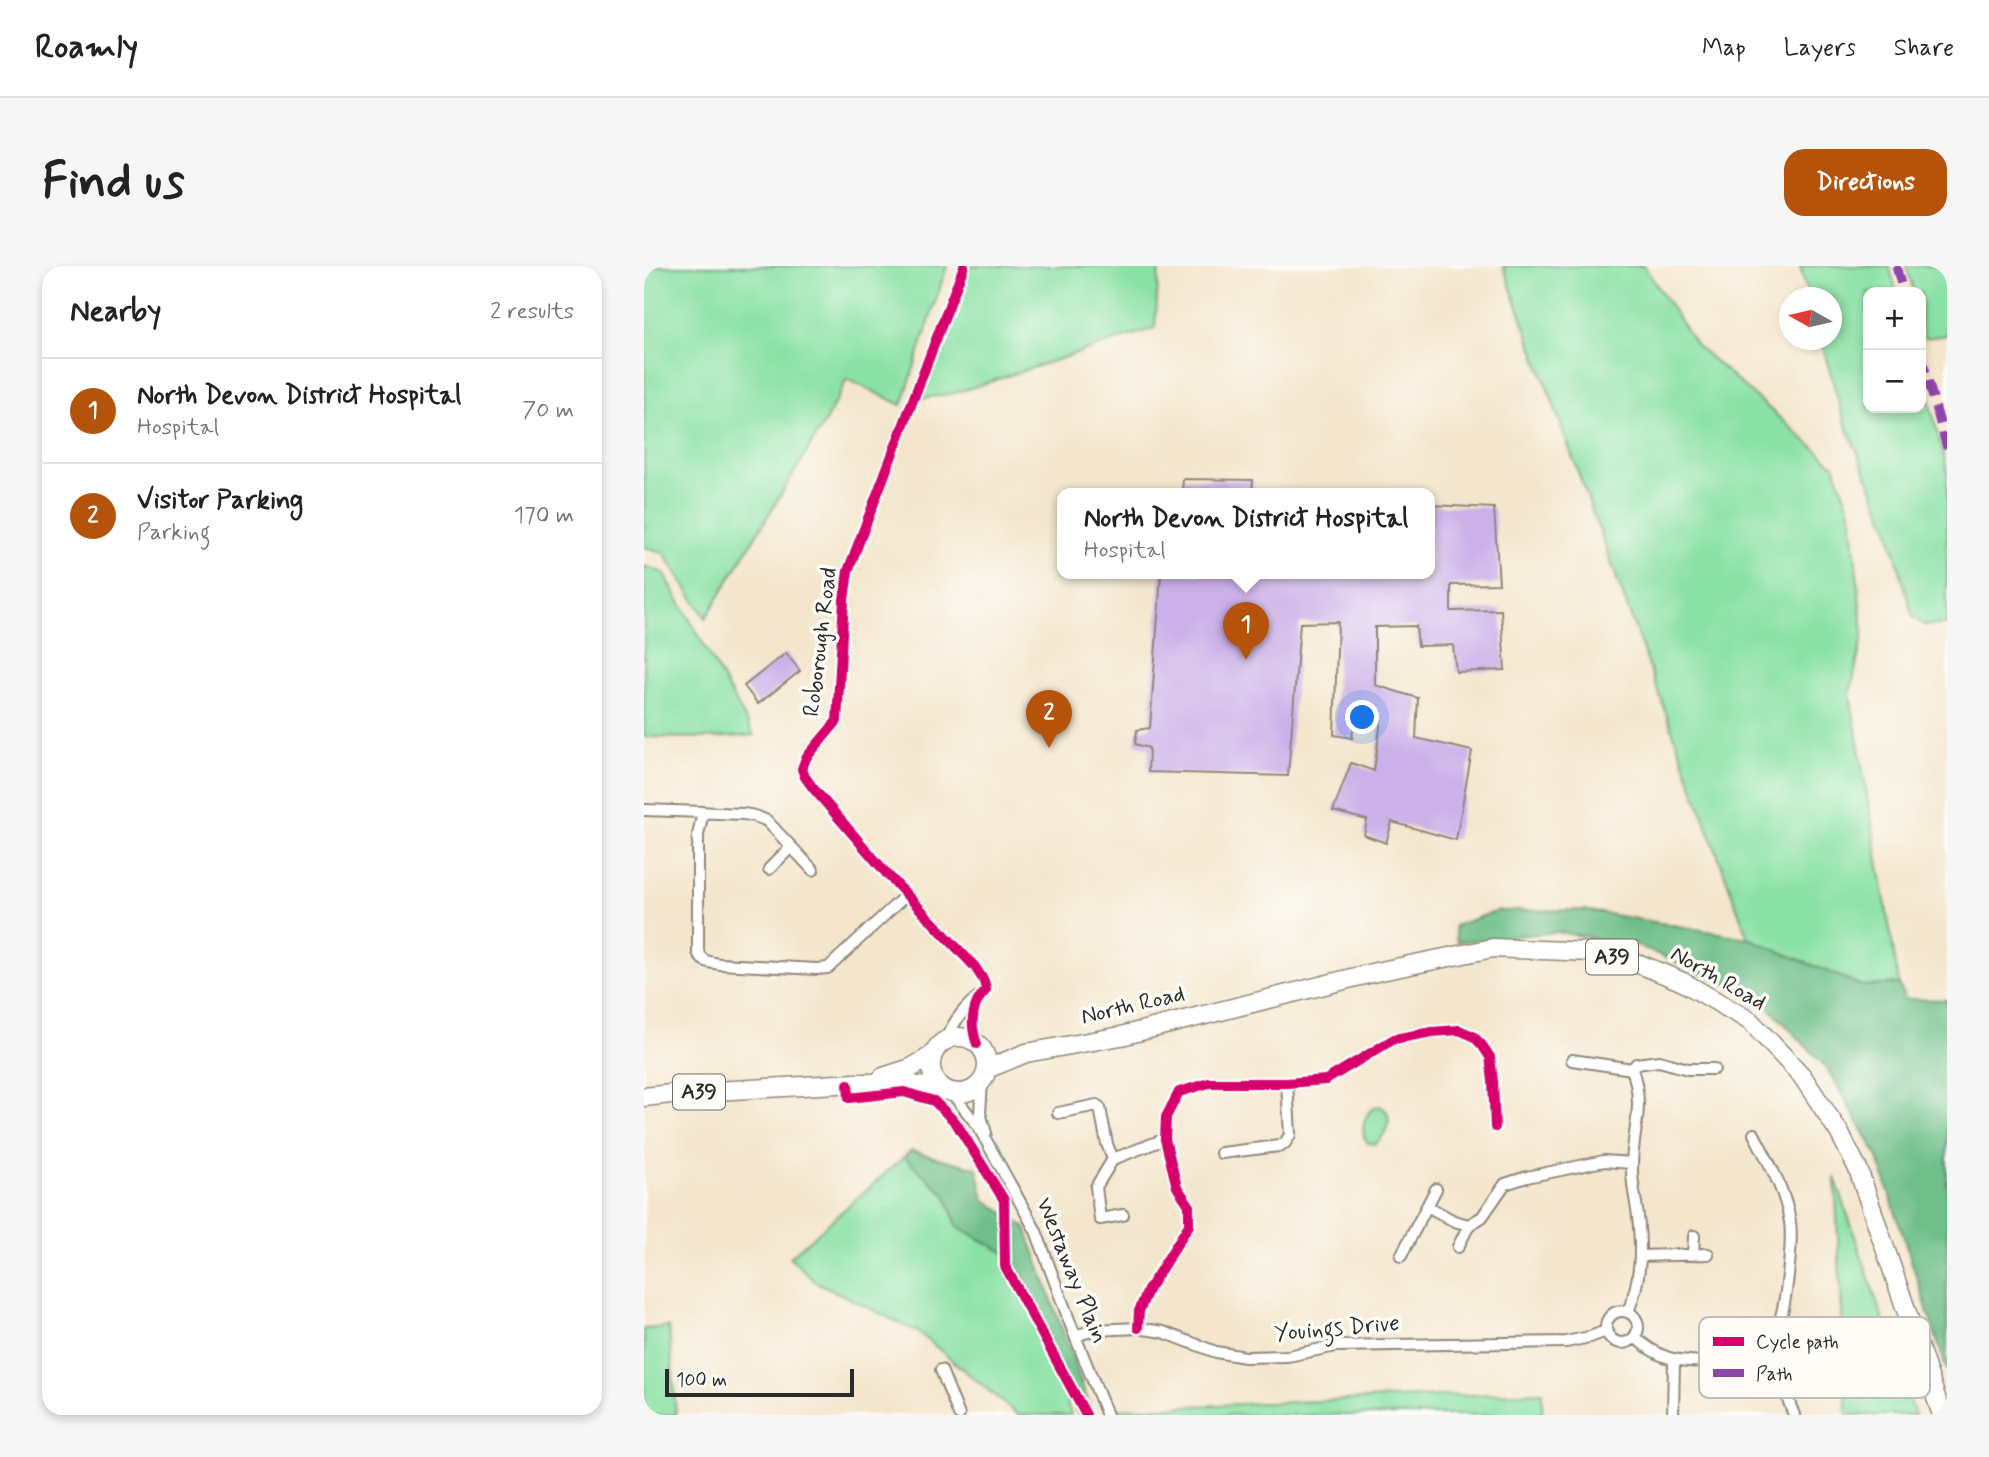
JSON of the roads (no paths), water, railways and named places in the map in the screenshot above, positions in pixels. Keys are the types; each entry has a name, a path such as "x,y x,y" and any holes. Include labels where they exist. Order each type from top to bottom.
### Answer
{"main road":[{"name":"North Road","path":"985,1075 1027,1053 1121,1036 1376,972 1493,948 1592,952 1642,965 1683,982 1750,1021 1802,1076 1839,1132 1858,1169 1909,1317"},
{"path":"961,1037 979,1046 987,1061 985,1075 969,1092 949,1092 937,1083 933,1076 933,1055 945,1041 961,1037"},
{"name":"North Road","path":"979,1046 1027,1053"},
{"name":"A39","path":"855,1083 911,1068 933,1055"},
{"name":"A39","path":"644,1097 855,1083 903,1083 949,1092"},
{"name":"North Road","path":"1930,1380 1942,1415"}],"street":[{"name":"Roborough Road","path":"964,266 848,571 837,721 806,758 802,769 813,788 984,981 986,990 980,996 972,1016 972,1030 979,1046"},
{"path":"644,810 758,816 767,821 813,870"},
{"path":"703,812 698,835 698,952 705,962 817,970 828,968 906,895"},
{"path":"769,869 791,846"},
{"path":"945,1041 953,1024 966,1007 980,996"},
{"path":"1138,1328 1139,1311 1148,1290 1189,1225 1189,1205 1177,1187 1165,1139 1166,1117 1179,1092 1209,1083 1326,1080 1394,1039 1459,1030 1473,1036 1490,1057 1495,1127"},
{"path":"1572,1060 1632,1069"},
{"path":"1632,1069 1636,1064 1658,1061 1688,1069 1714,1069"},
{"path":"1628,1312 1637,1290 1640,1256 1632,1163 1639,1110 1638,1087 1632,1069"},
{"name":"Westaway Plain","path":"985,1075 980,1113 990,1146"},
{"path":"1221,1153 1285,1143 1290,1135 1287,1083"},
{"name":"Westaway Plain","path":"949,1092 966,1109 990,1146 1036,1231 1107,1415"},
{"path":"1058,1113 1097,1105 1113,1160"},
{"path":"1754,1134 1780,1185 1791,1224 1786,1292 1781,1317"},
{"path":"1123,1216 1100,1219 1096,1187 1113,1160 1165,1139"},
{"path":"1458,1247 1469,1225 1482,1217 1505,1184 1604,1161 1632,1163"},
{"path":"1401,1256 1436,1189"},
{"path":"1427,1206 1454,1221 1469,1225"},
{"path":"1693,1236 1693,1255"},
{"path":"1640,1256 1708,1254"},
{"path":"1621,1311 1628,1312 1635,1318 1637,1325 1635,1337 1624,1343 1610,1338 1606,1331 1607,1319 1621,1311"},
{"name":"Youings Drive","path":"1075,1336 1094,1330 1138,1328 1163,1332 1216,1352 1245,1357 1289,1356 1336,1346 1566,1342 1606,1331"},
{"path":"1635,1337 1649,1350 1674,1361 1699,1362"},
{"path":"1673,1415 1674,1361"},
{"path":"941,1370 959,1415"},
{"path":"1787,1398 1794,1415"}],"place":[{"name":"North Devon District Hospital","path":"1246,660"},
{"name":"Visitor Parking","path":"1049,748"}]}
